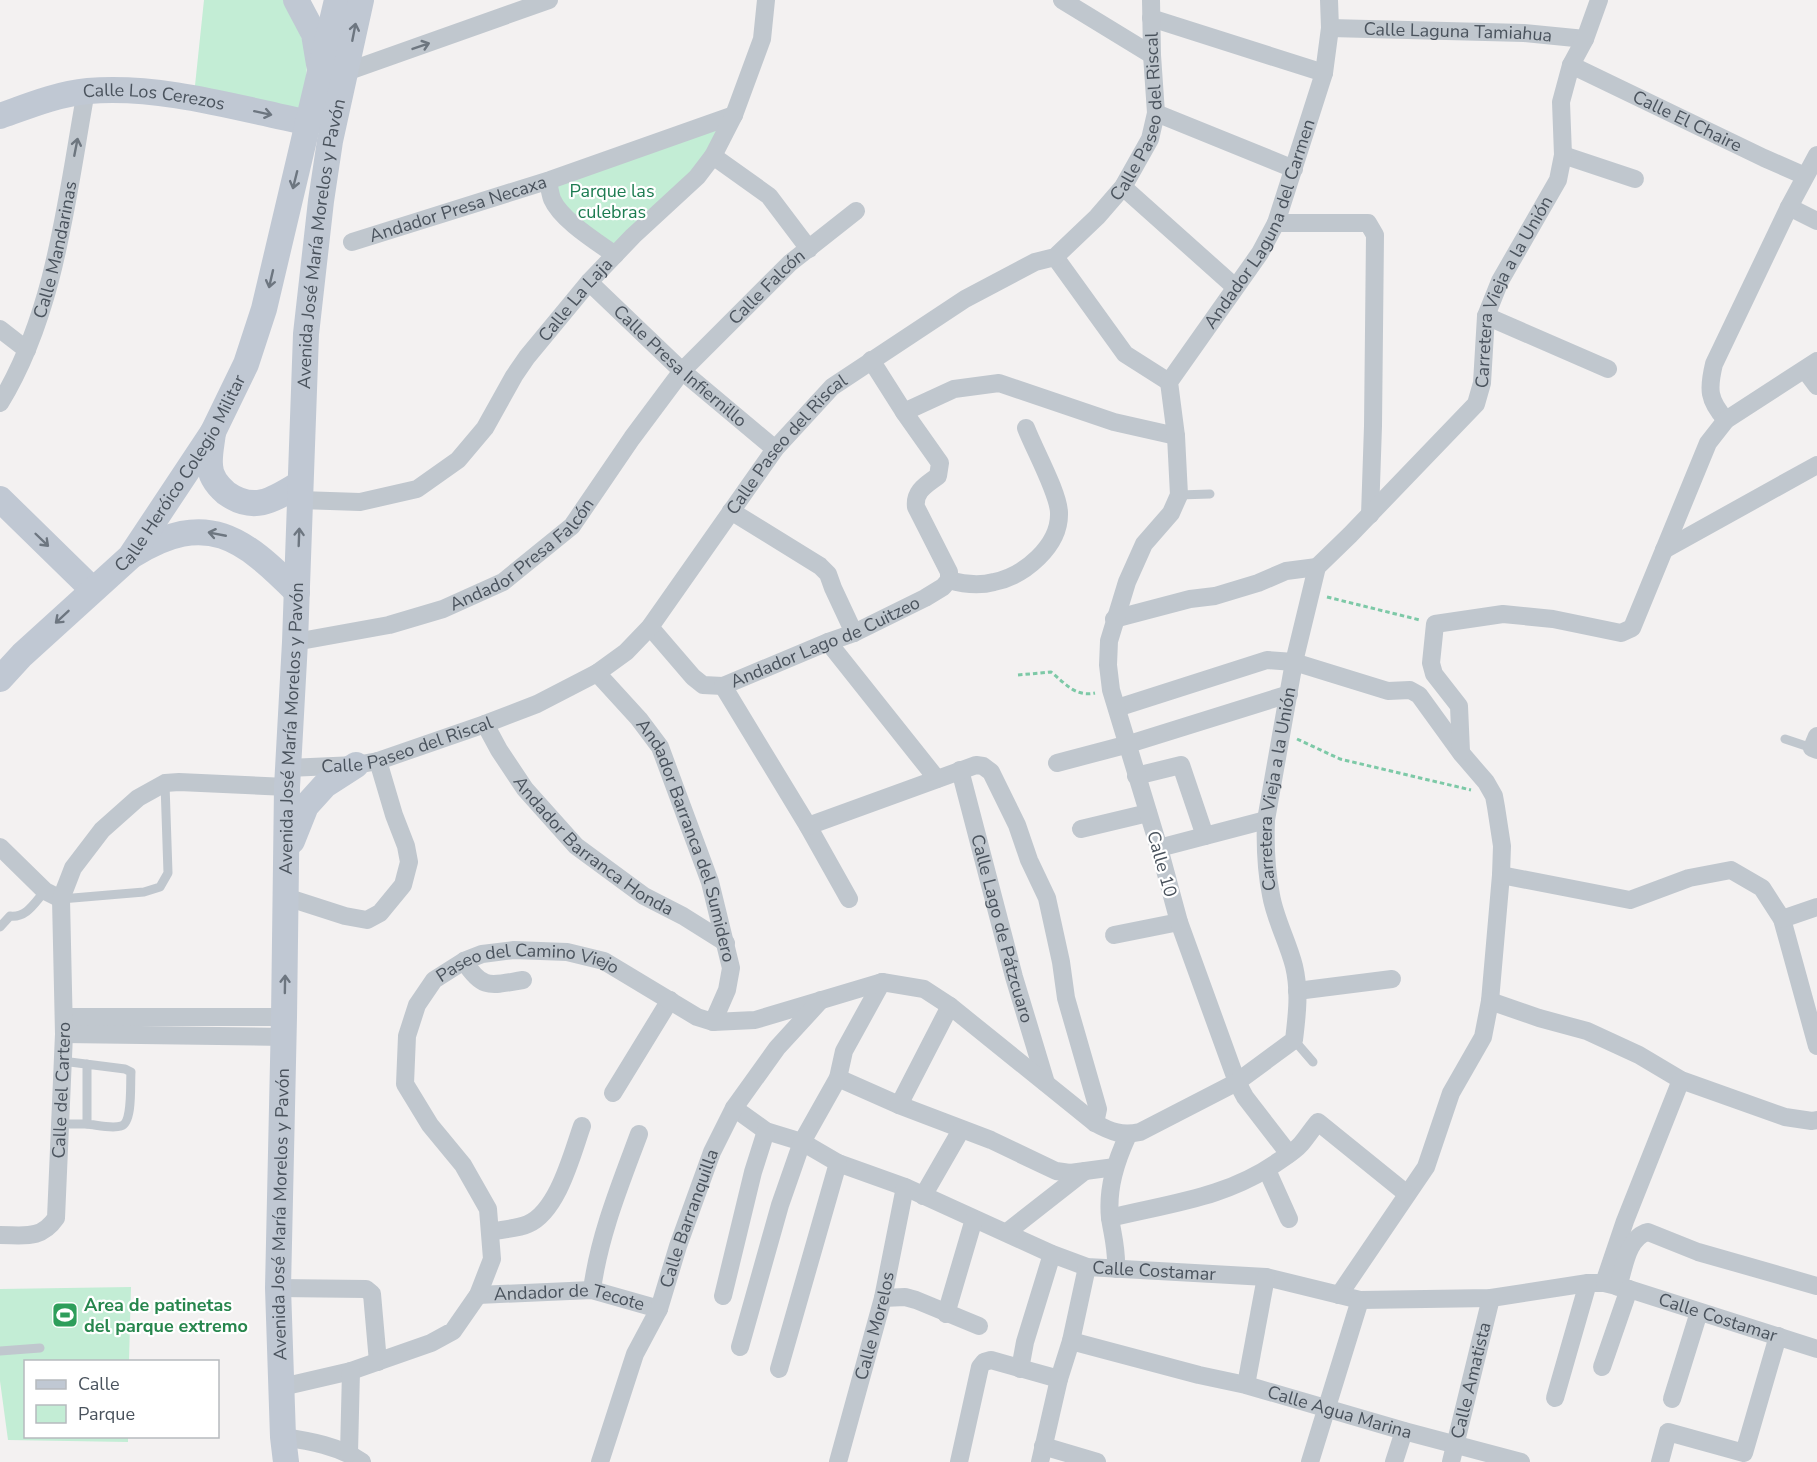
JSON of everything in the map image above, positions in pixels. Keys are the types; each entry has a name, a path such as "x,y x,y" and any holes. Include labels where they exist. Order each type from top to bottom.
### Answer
{"main road":[{"path":"296,0 314,34 321,74"},
{"name":"Calle Heróico Colegio Militar","path":"0,679 22,655 130,557 213,432 246,364 264,309 337,0"},
{"name":"Avenida José María Morelos y Pavón","path":"286,1462 282,1437 278,1288 285,858 306,334 330,141 361,0"},
{"name":"Calle Los Cerezos","path":"0,116 51,98 86,91 117,90 180,96 309,123"},
{"path":"213,432 209,467 218,486 235,499 253,505 300,492"},
{"path":"0,499 93,589"},
{"path":"130,557 152,544 177,535 206,532 227,536 268,563 297,592"},
{"path":"285,858 306,806 325,785 367,763"}],"street":[{"path":"346,72 549,0"},
{"name":"Calle La Laja","path":"300,492 360,502 417,489 458,460 485,428 527,357 589,282 697,177 713,156 734,115 762,39 766,0"},
{"path":"1062,0 1152,55"},
{"name":"Andador Laguna del Carmen","path":"1169,382 1260,254 1276,223 1324,73 1330,28 1329,0"},
{"name":"Carretera Vieja a la Unión","path":"1294,1040 1298,1009 1294,965 1271,896 1265,847 1266,820 1294,662 1317,567 1476,404 1482,383 1486,316 1500,282 1558,180 1563,155 1561,102 1571,64 1585,39 1599,0"},
{"path":"1151,9 1324,73"},
{"name":"Calle Paseo del Riscal","path":"165,783 287,777 367,763 485,724 537,704 597,673 626,652 650,627 775,449 831,387 965,299 1035,262 1054,257 1097,217 1123,187 1150,139 1156,113 1151,9"},
{"name":"Calle Laguna Tamiahua","path":"1330,28 1524,33 1585,39"},
{"name":"Calle El Chaire","path":"1571,64 1805,176"},
{"name":"Calle Mandarinas","path":"0,403 27,350 52,273 86,91"},
{"path":"1156,113 1294,169"},
{"name":"Andador Presa Necaxa","path":"352,242 548,180 734,115"},
{"path":"1563,155 1635,179"},
{"path":"1726,420 1715,407 1709,386 1714,364 1789,207 1817,155"},
{"name":"Calle Falcón","path":"682,371 790,263 809,249 770,196 713,156"},
{"path":"548,180 552,199 557,206 582,232 615,255"},
{"path":"1123,187 1235,287"},
{"path":"1789,207 1817,221"},
{"path":"809,249 856,211"},
{"path":"1276,223 1368,223 1374,235 1370,515"},
{"path":"1054,257 1125,354 1169,382 1176,436 1179,495 1172,513 1144,544 1126,582 1114,619"},
{"name":"Calle Presa Infiernillo","path":"589,282 682,371 775,449"},
{"path":"1486,316 1608,369"},
{"path":"0,329 27,350"},
{"path":"871,360 940,463 938,476 918,492 915,500 916,507 949,573 949,580 965,584 994,582 1015,575 1039,556 1053,540 1059,514 1056,497 1026,428"},
{"path":"1461,753 1459,706 1434,674 1431,663 1435,624 1503,614 1553,619 1621,633 1632,628 1708,444 1726,420 1811,365 1817,386"},
{"name":"Andador Presa Falcón","path":"295,642 389,625 432,612 503,582 572,526 632,438 682,371"},
{"path":"904,412 954,389 999,383 1114,422 1176,436"},
{"path":"1664,550 1817,465"},
{"path":"731,511 820,566 828,574 832,588 854,633"},
{"path":"1114,619 1190,599 1215,596 1286,572 1317,567"},
{"name":"Andador Lago de Cuitzeo","path":"650,627 702,685 723,686 854,633 925,598 943,587 949,580"},
{"name":"Calle 10","path":"1114,619 1109,641 1108,665 1111,690 1129,744 1136,776 1179,922 1237,1082 1245,1097 1289,1154"},
{"path":"828,642 937,779"},
{"path":"1117,708 1267,660 1294,662 1388,691 1410,690 1419,695 1461,753 1486,782 1494,796 1502,846 1501,875 1490,1001 1483,1037 1450,1093 1426,1167 1339,1295"},
{"name":"Andador Barranca del Sumidero","path":"597,673 639,719 660,747 710,882 731,968 727,990 713,1022"},
{"path":"723,686 808,826 849,899"},
{"path":"1057,764 1289,694"},
{"name":"Andador Barranca Honda","path":"485,724 525,789 576,846 644,896 683,916 726,943"},
{"path":"286,897 345,916 367,920 380,913 403,885 409,862 406,846 394,815 367,763"},
{"path":"808,826 976,765 983,766 991,772 1017,825 1029,860 1047,898 1061,962 1065,998 1098,1109 1095,1123"},
{"path":"1136,776 1181,765 1205,836"},
{"name":"Calle Lago de Pátzcuaro","path":"960,770 1014,976 1047,1084"},
{"path":"0,848 53,895 102,830 138,798 165,783"},
{"path":"1081,829 1148,813"},
{"path":"1159,848 1266,820"},
{"path":"1501,875 1630,900 1689,878 1731,870 1762,888 1782,919 1817,1046"},
{"name":"Calle del Cartero","path":"0,1235 35,1235 49,1228 56,1218 64,1026 53,895"},
{"path":"1782,919 1817,907"},
{"path":"1114,935 1179,922"},
{"name":"Paseo del Camino Viejo","path":"282,1387 351,1371 431,1343 453,1331 478,1294 492,1259 488,1209 463,1165 430,1125 405,1084 407,1036 417,1005 434,980 464,961 482,954 504,951 567,952 604,961 697,1017 713,1022"},
{"path":"464,961 475,977 485,983 495,985 523,980"},
{"path":"1297,991 1392,978"},
{"path":"713,1022 755,1020 882,982 924,989 950,1006 1095,1123 1111,1132 1128,1135 1140,1132 1237,1082 1294,1040"},
{"path":"740,1347 780,1205 801,1142 838,1078 844,1052 882,982"},
{"name":"Calle Barranquilla","path":"600,1462 635,1354 659,1309 678,1246 712,1152 734,1108 777,1048 822,999"},
{"path":"613,1094 670,1000"},
{"path":"1490,1001 1587,1031 1639,1055 1681,1080 1785,1117 1817,1120"},
{"path":"899,1105 950,1006"},
{"path":"64,1026 284,1027"},
{"path":"838,1078 1017,1152 1056,1171 1070,1173 1115,1167"},
{"path":"1602,1367 1610,1286 1625,1221 1681,1080"},
{"name":"Calle Costamar","path":"734,1108 766,1131 801,1142 838,1163 905,1187 1052,1254 1087,1267 1266,1277 1360,1300 1491,1298 1610,1286 1817,1349"},
{"path":"1110,1218 1178,1204 1216,1193 1267,1170 1301,1145 1318,1122 1407,1194"},
{"path":"491,1232 529,1224 548,1208 561,1185 582,1126"},
{"path":"922,1196 961,1130"},
{"path":"723,1296 753,1172 766,1131"},
{"path":"592,1290 599,1248 639,1134"},
{"path":"1116,1269 1117,1251 1110,1218 1109,1193 1115,1167 1128,1135"},
{"path":"779,1369 838,1163"},
{"path":"1007,1232 1085,1170"},
{"path":"1267,1170 1289,1219"},
{"name":"Calle Morelos","path":"838,1462 883,1298 905,1187"},
{"path":"946,1314 974,1219"},
{"path":"1554,1398 1631,1245 1640,1233 1648,1232 1698,1252 1817,1286"},
{"path":"1020,1370 1052,1254"},
{"path":"1087,1267 1042,1454 1098,1462"},
{"path":"1246,1385 1266,1277"},
{"path":"278,1288 366,1289 372,1294 378,1362"},
{"name":"Andador de Tecote","path":"478,1294 592,1290 659,1309"},
{"path":"883,1298 905,1297 979,1326"},
{"name":"Calle Amatista","path":"1453,1453 1491,1298"},
{"path":"1310,1462 1360,1300"},
{"path":"1672,1398 1699,1312"},
{"path":"1660,1462 1668,1432 1744,1453 1778,1336"},
{"name":"Calle Agua Marina","path":"1071,1341 1328,1408 1404,1431 1453,1453 1521,1462"},
{"path":"959,1462 980,1367 984,1362 991,1360 1020,1370 1059,1379"},
{"path":"282,1437 311,1441 355,1458 351,1371"},
{"path":"1394,1462 1404,1431"}],"lane":[{"path":"1179,495 1210,494"},
{"path":"1785,739 1815,745"},
{"path":"0,927 10,916 24,915 53,895 144,892 160,886 168,873 165,783"},
{"path":"1294,1040 1313,1062"},
{"path":"59,1124 120,1127 125,1124 129,1116 131,1072 126,1069 62,1061"},
{"path":"87,1064 87,1124"},
{"path":"0,1351 40,1348"}],"path":[{"path":"1311,593 1435,624"},
{"path":"1018,675 1051,672 1083,696 1111,690"},
{"path":"1280,735 1302,741 1340,759 1494,796"}],"green space":[{"path":"204,0 288,0 302,38 307,69 297,116 194,95"},
{"name":"Parque las culebras","path":"733,118 713,156 615,255 582,232 548,181"},
{"name":"Area de patinetas del parque extremo","path":"131,1287 129,1360 24,1360 24,1438 128,1438 128,1442 8,1440 0,1381 0,1289"}],"place":[{"name":"Area de patinetas del parque extremo","path":"65,1315"}]}
